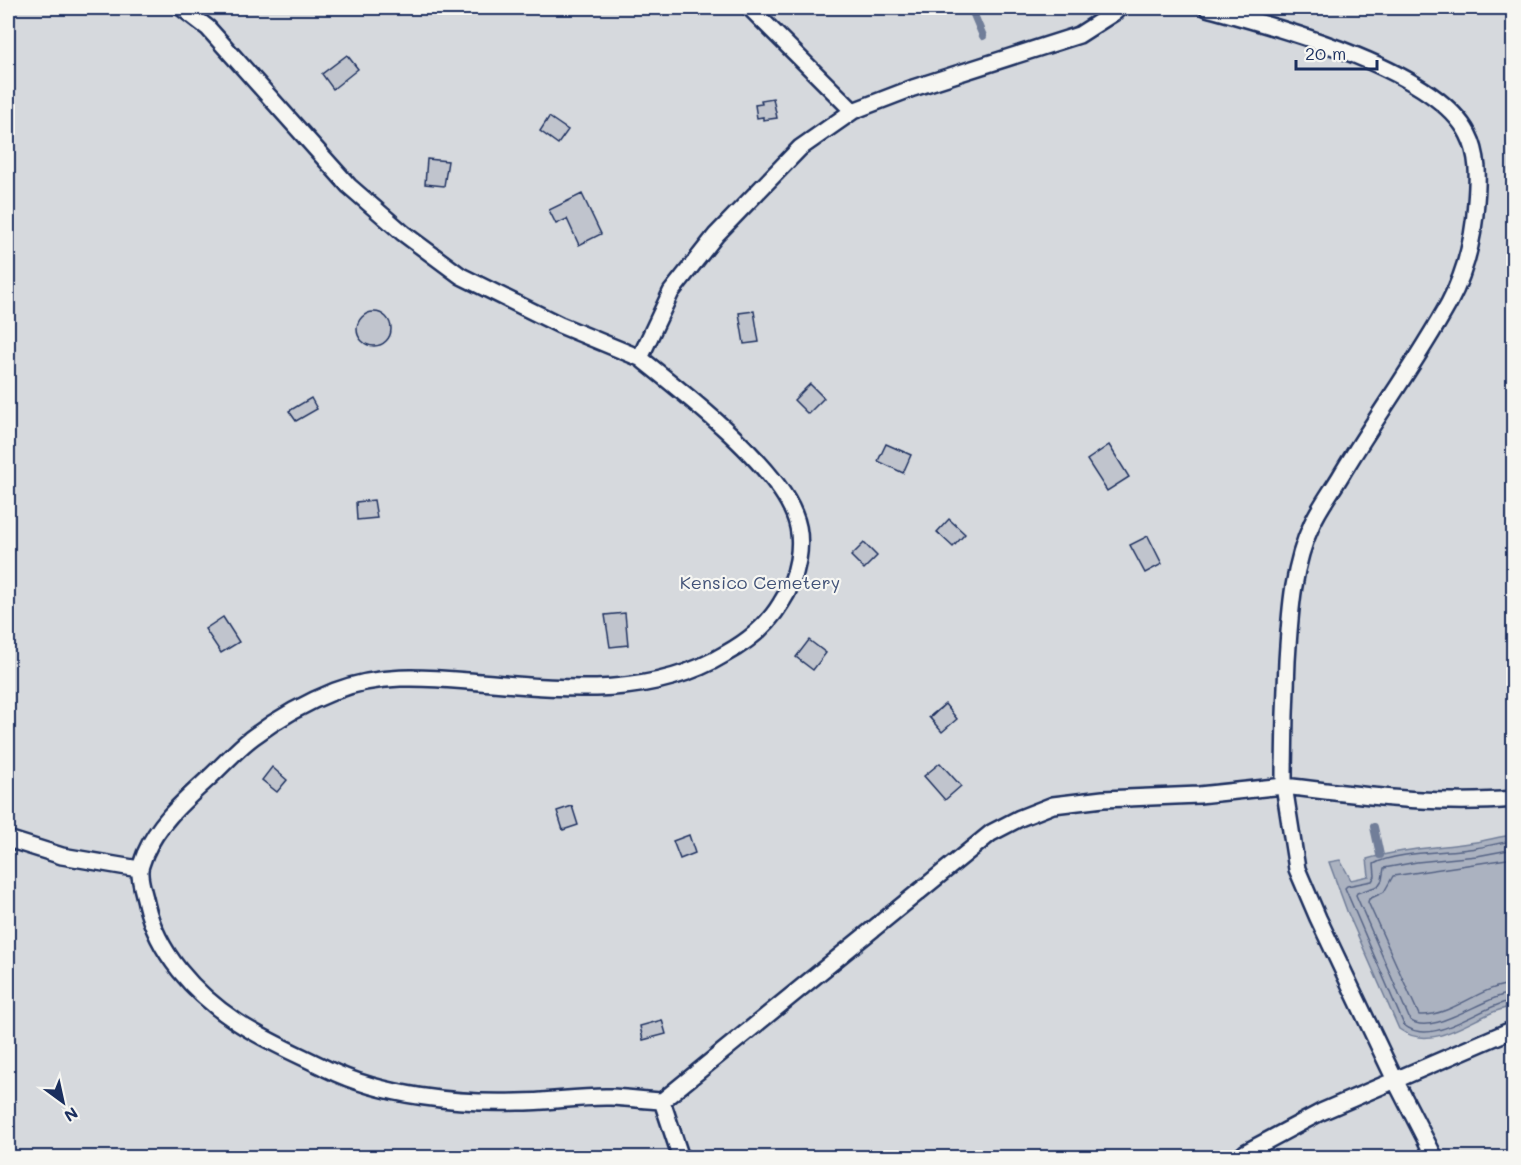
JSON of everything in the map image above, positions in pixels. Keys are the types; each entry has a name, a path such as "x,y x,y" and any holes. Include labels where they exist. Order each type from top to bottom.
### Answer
{"lane":[{"path":"182,8 208,28 349,186 402,232 461,276 560,325 640,358 671,383 743,447 775,483 795,516 799,548 795,576 781,604 763,626 741,645 708,665 675,677 629,686 583,689 380,678 335,691 252,737 176,808 153,836 139,869 148,911 158,937 171,960 200,992 236,1022 337,1074 386,1089 436,1098 514,1102 607,1097 662,1101 991,833 1053,805 1284,786 1416,801 1481,802 1514,799"},
{"path":"750,8 853,111"},
{"path":"640,358 672,292 716,235 800,148 853,111 913,88 1079,34 1119,8"},
{"path":"1207,8 1262,23 1362,58 1416,83 1446,106 1468,134 1478,166 1475,217 1468,254 1450,300 1359,444 1312,524 1296,570 1290,611 1283,731 1284,786 1298,869 1318,918 1435,1158"},
{"path":"8,839 62,856 139,869"},
{"path":"1239,1158 1246,1152 1322,1112 1514,1029"},
{"path":"662,1101 681,1158"}],"green space":[{"name":"Kensico Cemetery","path":"8,8 1513,8 1513,1157 8,1157"}],"water":[{"path":"1513,835 1513,1006 1434,1037 1410,1035 1399,1029 1347,911 1329,862 1340,860 1351,880 1369,876 1367,859"}],"building":[{"path":"347,55 358,69 333,89 322,74"},
{"path":"773,98 777,118 763,120 763,117 757,118 755,105 762,104 761,100"},
{"path":"549,117 568,130 558,144 540,131"},
{"path":"549,117 568,130 558,144 540,131"},
{"path":"427,159 448,161 444,186 425,184"},
{"path":"582,194 601,234 579,245 567,219 556,224 549,210"},
{"path":"754,311 759,342 744,344 739,313"},
{"path":"374,312 386,317 391,329 386,341 374,346 362,341 357,329 362,317"},
{"path":"810,384 824,398 808,414 794,400"},
{"path":"311,398 317,409 296,421 289,411"},
{"path":"886,444 911,455 903,473 878,461"},
{"path":"1109,445 1129,477 1107,491 1087,460"},
{"path":"374,500 377,518 357,520 356,502"},
{"path":"949,519 965,534 953,547 937,532"},
{"path":"1148,536 1162,564 1145,573 1130,545"},
{"path":"864,543 877,556 864,569 851,556"},
{"path":"625,613 628,645 610,647 605,615"},
{"path":"223,617 239,642 221,653 205,629"},
{"path":"809,640 826,653 813,670 796,657"},
{"path":"945,704 957,719 942,732 929,717"},
{"path":"945,704 957,719 942,732 930,718"},
{"path":"940,763 961,786 945,800 924,776"},
{"path":"272,767 287,780 277,792 262,780"},
{"path":"572,806 578,825 563,830 557,811"},
{"path":"689,835 695,853 680,859 673,841"},
{"path":"662,1020 666,1034 643,1040 640,1026"}],"waterway":[{"path":"966,8 972,10 983,36"},
{"path":"1374,827 1380,855"}]}
